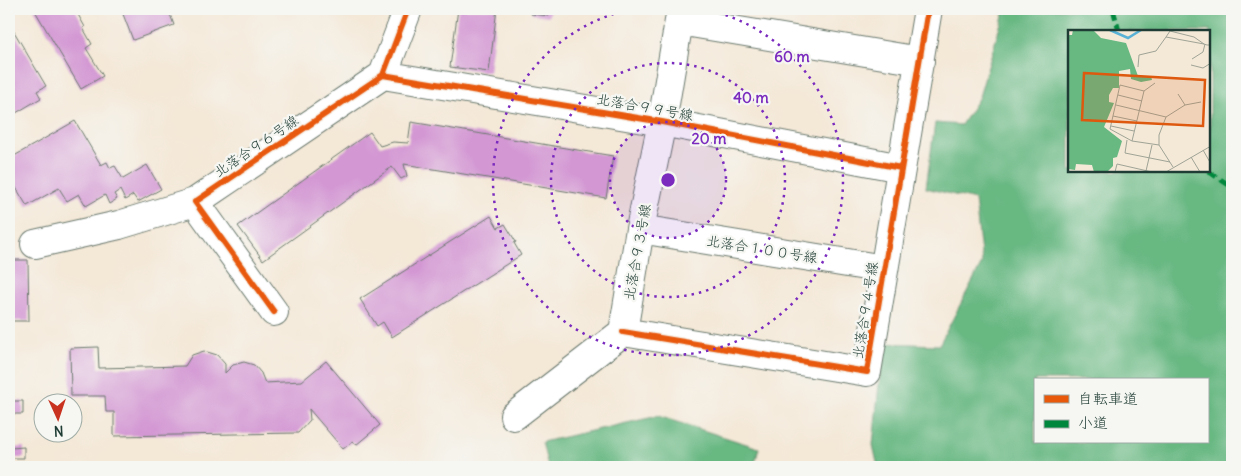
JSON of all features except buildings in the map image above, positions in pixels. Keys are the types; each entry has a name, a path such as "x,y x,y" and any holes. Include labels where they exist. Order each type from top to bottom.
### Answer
{"street":[{"path":"383,75 408,9"},
{"name":"北落合９４号線","path":"623,332 867,372 928,9"},
{"path":"680,15 920,61"},
{"name":"北落合９３号線","path":"623,332 680,15"},
{"name":"北落合９９号線","path":"383,75 662,122 901,168"},
{"name":"北落合９６号線","path":"35,244 119,225 195,202 383,75"},
{"path":"195,202 274,312"},
{"name":"北落合１００号線","path":"640,229 884,269"},
{"path":"514,416 623,332"}],"green space":[{"path":"1005,9 1232,9 1232,467 878,467 873,445 883,343 939,345 982,263 975,200 926,188 935,123 961,125 979,97"},
{"path":"658,416 759,448 754,467 548,467 542,442"}],"marked path":[{"path":"1113,9 1119,30"},
{"path":"1210,172 1232,187"}],"cycle path":[{"path":"274,312 195,202 383,75 408,9"},
{"path":"623,332 867,372 928,9"},
{"path":"383,75 662,122 901,168"}]}
